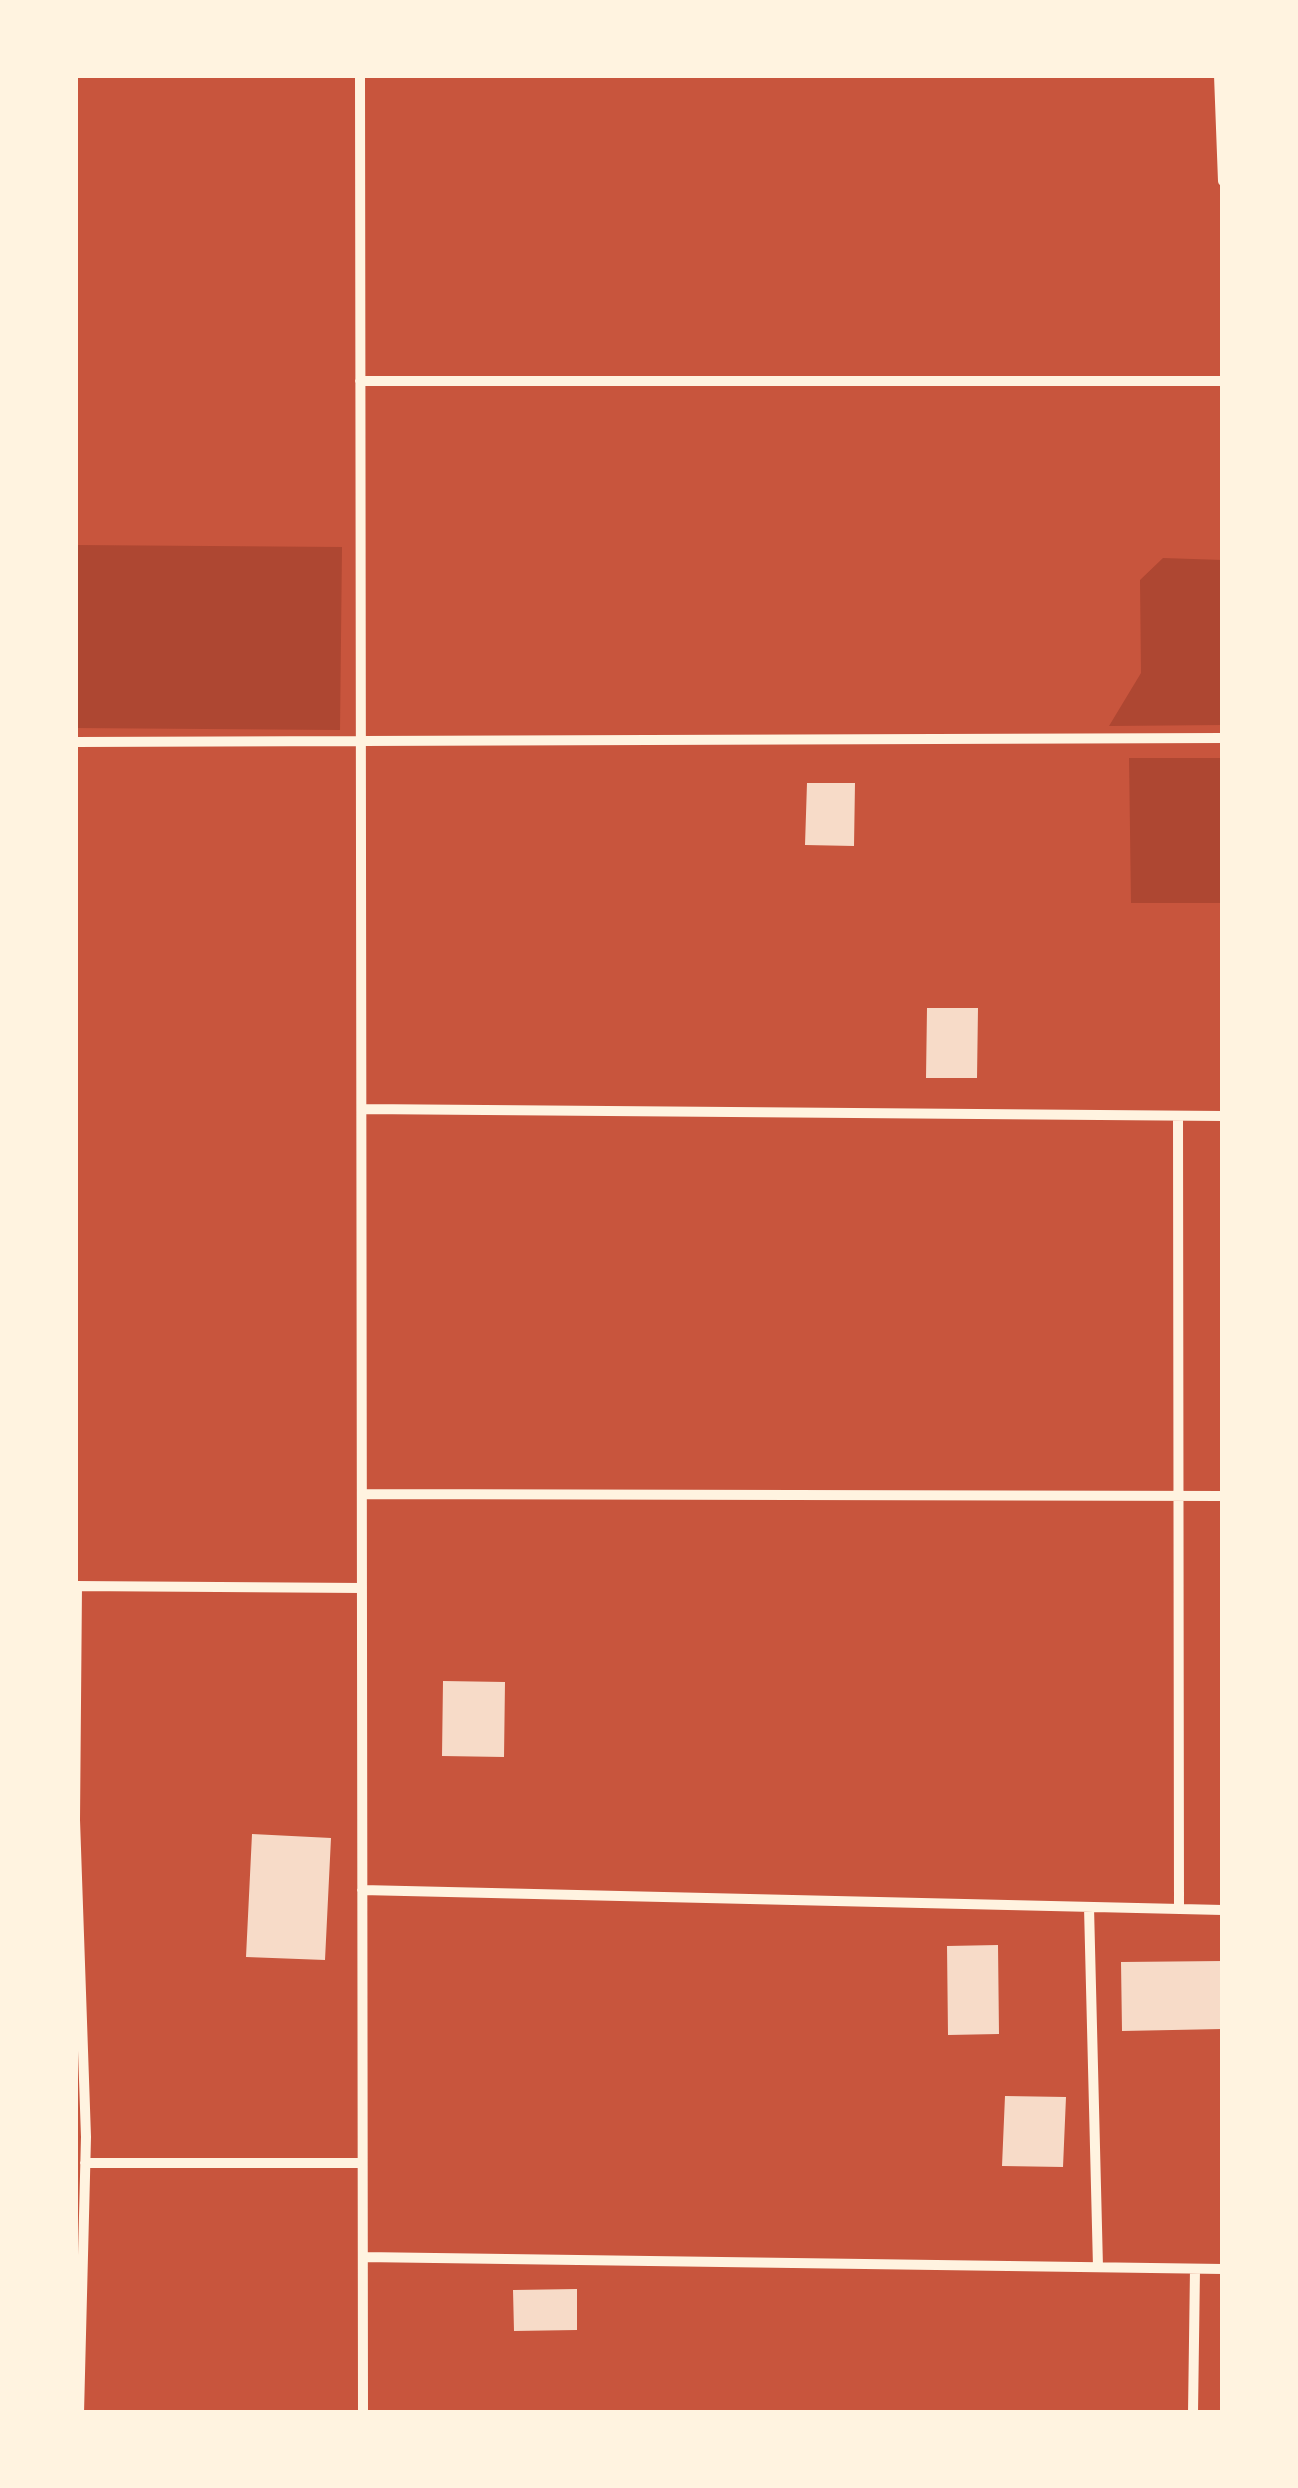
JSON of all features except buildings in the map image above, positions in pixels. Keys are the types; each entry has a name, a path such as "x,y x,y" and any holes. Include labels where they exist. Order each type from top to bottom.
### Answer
{"street":[{"path":"360,75 363,2413"},
{"path":"1219,75 1223,181"},
{"path":"360,381 1223,381"},
{"path":"75,742 1223,738"},
{"path":"362,1109 1223,1116"},
{"path":"1178,1116 1180,1909"},
{"path":"362,1494 1223,1496"},
{"path":"79,2413 85,2163 75,1820 76,1586 362,1588"},
{"path":"362,1890 1223,1910"},
{"path":"1089,1907 1098,2268"},
{"path":"85,2163 362,2163"},
{"path":"363,2257 1223,2269"},
{"path":"1193,2413 1195,2268"}],"shaded area":[{"path":"75,545 342,547 340,730 75,728"},
{"path":"1163,558 1223,560 1223,725 1109,726 1141,673 1140,580"},
{"path":"1129,758 1223,758 1223,903 1131,903"}]}
